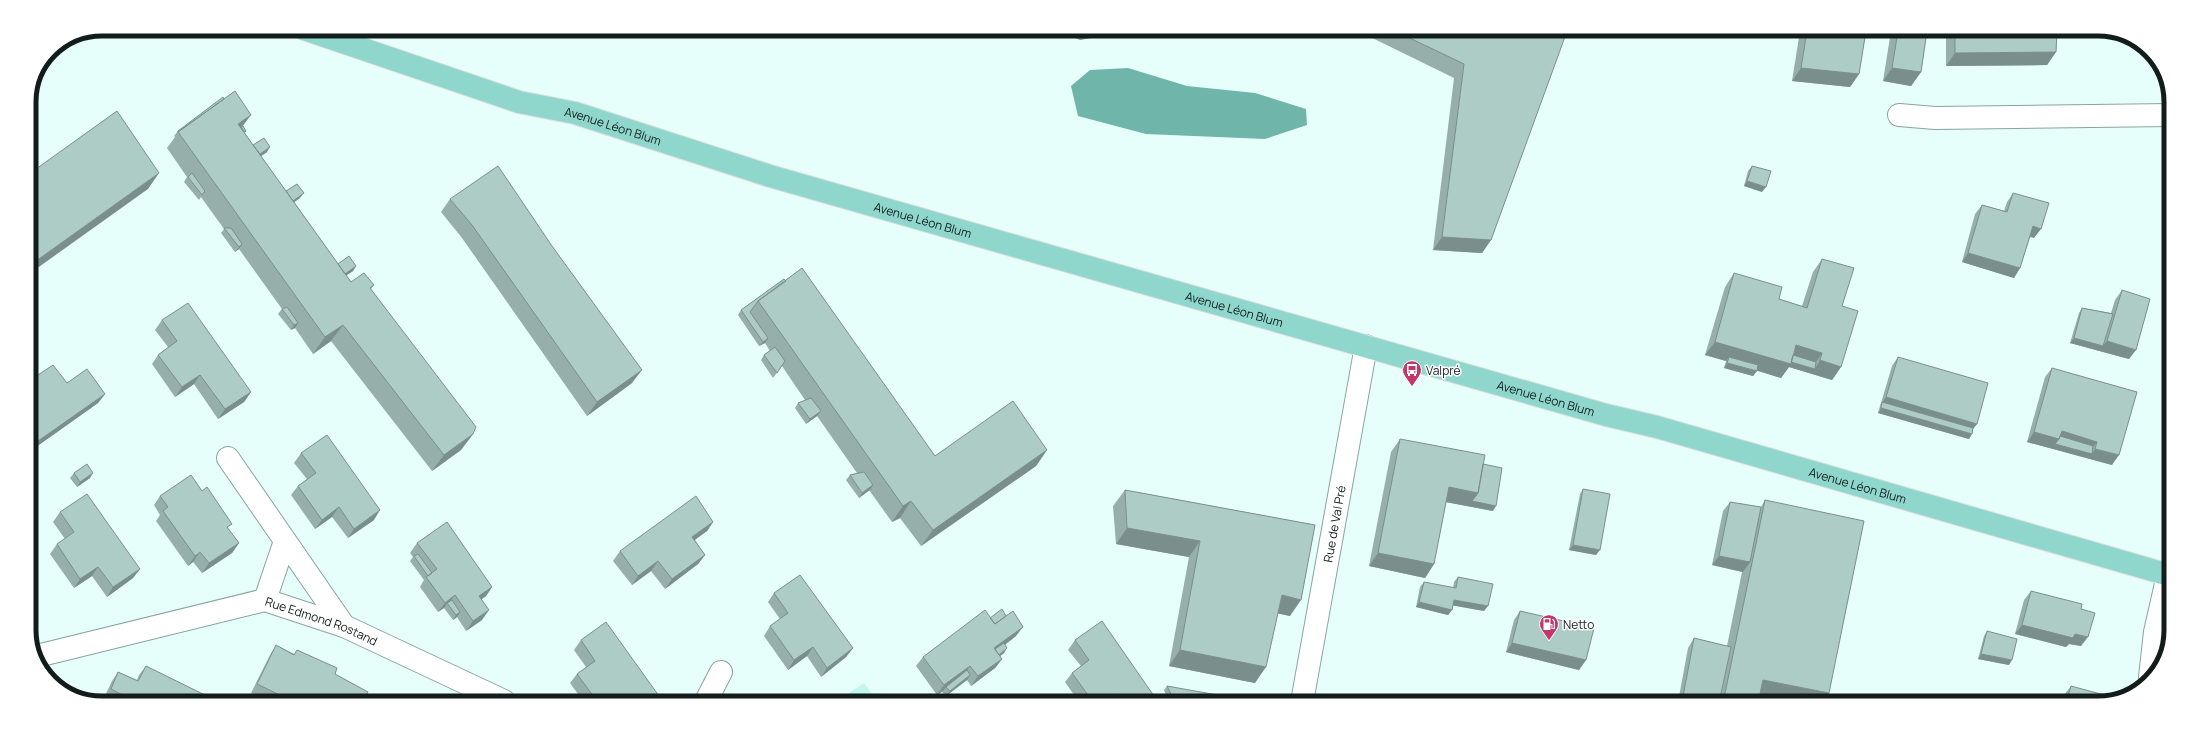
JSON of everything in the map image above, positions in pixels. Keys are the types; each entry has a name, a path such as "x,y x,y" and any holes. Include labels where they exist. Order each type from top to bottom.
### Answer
{"main road":[{"name":"Avenue Léon Blum","path":"325,36 519,102 575,113 770,176 1606,415 1657,427 2164,574"}],"street":[{"path":"1899,115 1935,118 2164,115"},
{"name":"Rue de Val Pré","path":"1303,696 1366,346"},
{"path":"228,458 344,626"},
{"path":"265,600 285,541"},
{"path":"2151,670 2155,632 2164,593"},
{"name":"Rue Edmond Rostand","path":"41,655 265,600 344,626 493,696"},
{"path":"709,696 722,672"}],"shaded area":[{"path":"1128,68 1187,86 1255,93 1306,109 1307,125 1265,139 1146,134 1078,116 1071,86 1090,70"},
{"path":"864,683 873,696 844,696"}],"building":[{"path":"1405,36 1565,36 1491,240 1442,237 1464,64"},
{"path":"1806,36 1865,36 1859,74 1801,68"},
{"path":"1897,36 1926,36 1921,72 1892,68"},
{"path":"1955,36 2057,36 2056,52 1955,53"},
{"path":"235,91 251,115 238,124 351,282 364,273 374,285 370,288 476,427 473,434 444,455 343,325 325,337 178,132"},
{"path":"223,97 224,99 178,132 178,131"},
{"path":"117,111 159,173 36,261 36,169"},
{"path":"243,126 246,131 245,132 241,127"},
{"path":"264,138 270,147 260,154 253,145"},
{"path":"498,166 552,246 642,370 597,402 472,225 450,199"},
{"path":"1752,166 1771,171 1766,187 1747,181"},
{"path":"192,173 205,191 202,195 188,177"},
{"path":"297,184 304,193 293,201 286,191"},
{"path":"2013,193 2049,203 2041,229 2033,226 2020,268 1968,253 1982,205 2007,212"},
{"path":"224,228 231,228 242,244 239,247"},
{"path":"349,256 356,266 345,274 338,264"},
{"path":"1822,259 1854,268 1842,306 1858,311 1841,367 1820,360 1822,353 1796,345 1791,364 1715,342 1734,273 1782,287 1779,299 1807,308"},
{"path":"802,268 935,456 1013,401 1047,450 933,530 911,501 903,506 758,301"},
{"path":"784,279 786,281 758,301 750,312 768,338 763,342 741,310"},
{"path":"2122,290 2150,299 2136,350 2107,341"},
{"path":"188,303 251,392 225,409 200,375 182,387 158,355 177,341 162,320"},
{"path":"287,307 298,323 294,325 282,309"},
{"path":"2082,308 2113,314 2103,346 2074,338"},
{"path":"775,347 785,361 777,373 764,355"},
{"path":"1793,355 1816,362 1815,369 1791,362"},
{"path":"1729,357 1758,365 1757,371 1727,363"},
{"path":"1898,357 1988,383 1977,424 1886,397"},
{"path":"53,365 67,383 87,369 105,394 36,442 36,376"},
{"path":"2052,368 2137,392 2119,455 2095,449 2097,442 2062,431 2059,439 2034,432"},
{"path":"811,398 821,411 810,419 798,403"},
{"path":"1882,402 1973,428 1972,434 1881,408"},
{"path":"327,435 380,510 354,529 339,507 322,520 298,486 316,473 301,453"},
{"path":"2060,436 2093,446 2092,454 2055,444"},
{"path":"1400,439 1485,455 1478,493 1449,487 1434,564 1378,553"},
{"path":"87,464 93,473 80,482 74,473"},
{"path":"1483,464 1502,468 1496,506 1472,501 1478,493"},
{"path":"864,472 873,485 862,493 850,475"},
{"path":"191,475 202,491 207,487 232,524 227,527 239,543 209,563 200,552 195,556 163,511 168,507 160,496"},
{"path":"1583,489 1610,494 1600,550 1573,545"},
{"path":"1125,490 1315,525 1301,600 1282,595 1266,667 1180,650 1200,541 1127,528"},
{"path":"87,494 140,569 113,587 98,567 80,579 57,544 74,532 60,512"},
{"path":"696,496 713,522 692,537 705,555 672,579 658,561 638,576 620,551"},
{"path":"1765,500 1864,521 1829,693 1763,680 1760,696 1724,696"},
{"path":"1730,502 1761,507 1750,562 1719,556"},
{"path":"447,522 492,587 479,596 489,610 473,621 455,595 445,603 426,577 437,569 417,543"},
{"path":"418,554 432,573 428,576 414,556"},
{"path":"800,575 853,648 827,668 813,647 794,660 770,626 788,613 774,593"},
{"path":"1458,577 1493,584 1488,606 1454,600 1452,610 1419,602 1424,582 1456,588"},
{"path":"2031,591 2082,604 2081,609 2095,613 2088,637 2075,634 2073,638 2022,625"},
{"path":"452,600 460,612 456,615 447,603"},
{"path":"1002,609 1006,616 995,624 990,618"},
{"path":"985,610 995,624 1013,611 1023,627 994,648 1002,659 978,676 970,666 944,685 923,657"},
{"path":"1520,611 1594,628 1586,660 1512,643"},
{"path":"1102,621 1154,696 1115,696 1114,694 1111,696 1089,696 1072,673 1089,660 1075,640"},
{"path":"606,622 659,696 593,696 577,674 595,661 581,640"},
{"path":"1987,631 2017,639 2012,660 1981,654"},
{"path":"1694,638 1731,647 1720,696 1683,696"},
{"path":"1004,643 1007,648 999,655 995,649"},
{"path":"276,645 294,655 297,650 337,668 335,674 368,692 366,696 282,696 257,684"},
{"path":"146,666 207,696 124,696 111,689 118,672 138,681"},
{"path":"967,670 970,675 950,691 946,687"},
{"path":"1167,686 1223,696 1172,696"},
{"path":"2071,686 2105,695 2098,696 2068,696"}],"place":[{"name":"Valpré","path":"1412,387"},
{"name":"Netto","path":"1549,641"}]}
